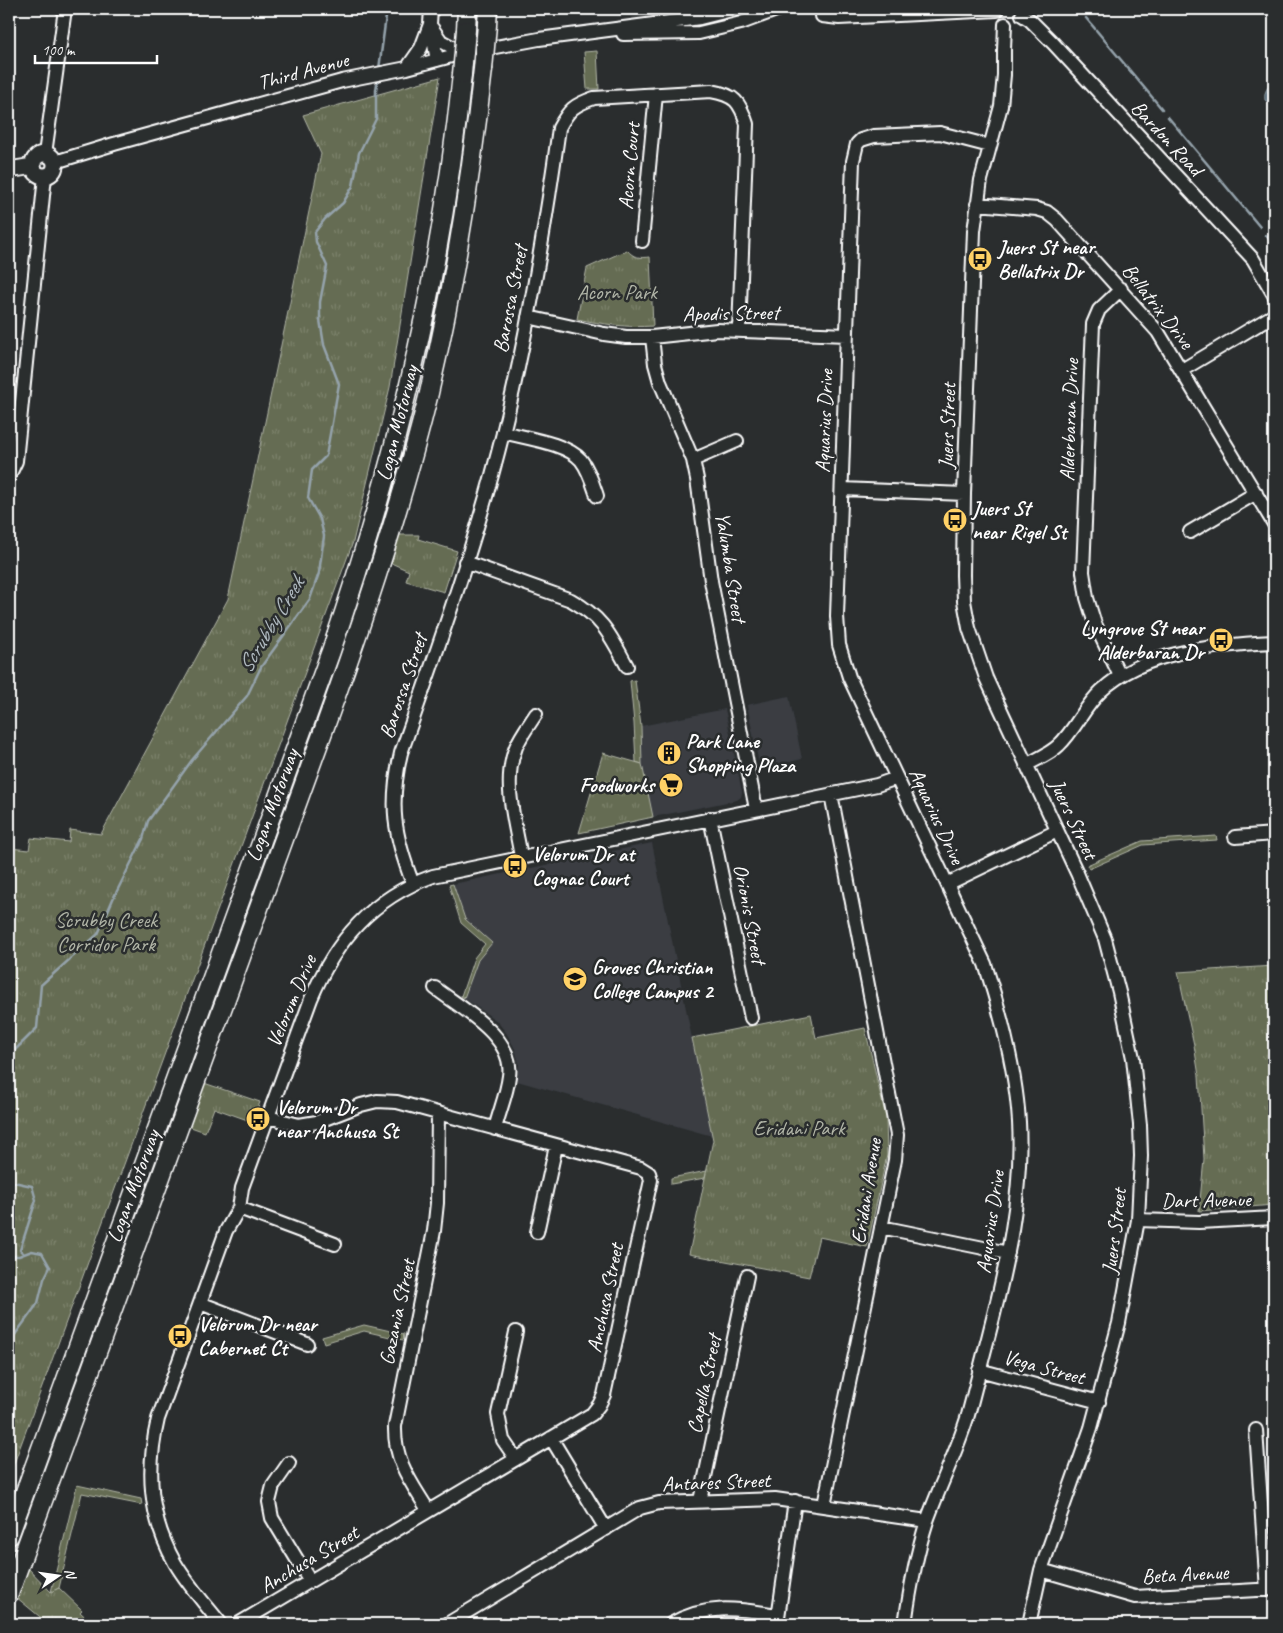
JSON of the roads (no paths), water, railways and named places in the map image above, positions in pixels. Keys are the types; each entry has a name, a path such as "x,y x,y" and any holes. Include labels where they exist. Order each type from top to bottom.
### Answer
{"highway":[{"name":"Logan Motorway","path":"9,1536 319,685 350,597 375,516 404,410 429,297 446,200 462,74 467,9"},
{"name":"Logan Motorway","path":"9,1593 350,656 383,558 415,445 444,323 465,204 488,17"}],"main road":[{"path":"9,170 54,171 50,158"}],"street":[{"path":"50,158 64,9"},
{"path":"431,9 430,24 437,60"},
{"name":"Third Avenue","path":"50,158 114,144 342,81 408,68 463,53 697,13 736,9"},
{"name":"Third Avenue","path":"566,36 699,33 740,23 779,9"},
{"path":"822,16 839,18 997,10 999,19 1005,24 1014,24 1020,19 1022,12"},
{"name":"Bardon Road","path":"1022,12 1053,43 1252,259 1274,295"},
{"path":"430,24 441,41 463,53"},
{"path":"408,68 421,48 430,24"},
{"name":"Juers Street","path":"1005,24 1001,106 977,204 974,231 964,494 964,601 969,628 986,678 1093,909 1105,939 1128,1027 1134,1066 1140,1125 1141,1174 1138,1220 1120,1323 1084,1452 1041,1570 1029,1624"},
{"name":"Barossa Street","path":"413,884 401,852 395,823 394,793 396,774 401,753 448,619 485,500 503,432 528,317 545,226 559,128 566,115 578,103 594,98 711,90 726,93 737,101 743,111 747,124 740,330"},
{"name":"Acorn Court","path":"642,241 656,94"},
{"name":"Aquarius Drive","path":"905,1624 916,1560 927,1521 967,1416 1002,1284 1016,1208 1019,1122 1013,1079 998,1005 985,964 849,677 839,645 837,616 852,161 857,144 861,140 874,136 940,133 990,146"},
{"path":"9,476 16,461 39,171"},
{"name":"Bellatrix Drive","path":"977,204 1037,209 1047,212 1057,220 1158,332 1274,524"},
{"name":"Alderbaran Drive","path":"1120,676 1095,624 1087,598 1084,572 1093,324 1099,310 1121,289"},
{"path":"1182,370 1274,315"},
{"name":"Apodis Street","path":"528,317 626,337 652,337 705,330 847,335"},
{"name":"Yalumba Street","path":"652,337 655,364 660,382 692,460 697,479 711,581 756,809"},
{"path":"503,432 564,448 580,459 598,496"},
{"path":"692,460 737,441"},
{"path":"842,489 964,494"},
{"path":"1190,532 1256,493"},
{"path":"465,562 571,600 586,608 609,632 627,666"},
{"path":"1026,765 1058,746 1088,704 1102,690 1120,676 1138,666 1164,657 1234,644 1274,642"},
{"path":"521,857 509,790 510,773 517,745 536,714"},
{"name":"Velorum Drive","path":"221,1624 184,1576 169,1551 155,1515 151,1488 151,1461 158,1419 226,1231 239,1208 242,1188 311,998 333,954 352,929 371,911 396,893 413,884 448,872 878,785 897,778"},
{"name":"Eridani Avenue","path":"824,1506 895,1160 897,1135 831,794"},
{"name":"Orionis Street","path":"710,818 751,1018"},
{"path":"947,884 1057,831"},
{"path":"1235,837 1274,834"},
{"path":"435,988 485,1026 497,1038 505,1050 509,1062 509,1076 495,1129"},
{"name":"Anchusa Street","path":"238,1624 592,1414 600,1405 604,1395 651,1180 650,1173 642,1168 397,1102 378,1101 361,1104 317,1122 299,1125 268,1117"},
{"name":"Gazania Street","path":"428,1510 403,1468 395,1441 395,1426 434,1231 437,1203 438,1113"},
{"path":"537,1232 556,1146"},
{"path":"239,1208 335,1244"},
{"name":"Dart Avenue","path":"1138,1220 1199,1222 1274,1218"},
{"path":"881,1227 1008,1253"},
{"name":"Capella Street","path":"700,1501 747,1276"},
{"path":"200,1303 307,1344"},
{"path":"516,1332 498,1414 503,1440 516,1459"},
{"name":"Vega Street","path":"979,1370 1099,1402"},
{"path":"1256,1430 1271,1589"},
{"path":"551,1438 606,1529"},
{"path":"289,1463 273,1486 269,1502 272,1518 310,1581"},
{"name":"Antares Street","path":"447,1624 640,1508 652,1504 775,1499 927,1521"},
{"path":"670,1624 698,1612 718,1608 736,1609 778,1620 794,1501"},
{"name":"Beta Avenue","path":"1041,1570 1135,1597 1271,1589"}],"water":[{"path":"1274,82 1274,107 1265,100 1265,94 1266,90"}],"waterway":[{"name":"Scrubby Creek","path":"379,69 387,9"},
{"path":"1078,9 1081,12"},
{"path":"1086,18 1162,109"},
{"name":"Scrubby Creek","path":"9,1062 14,1051 37,1028 41,985 98,934 143,839 148,821 192,760 247,696 261,667 310,599 319,573 324,536 320,519 308,498 312,470 326,456 339,384 324,345 320,320 320,302 327,266 316,242 315,232 325,219 343,203 353,186 359,153 376,119 378,77"},
{"path":"1168,117 1260,227"},
{"path":"1266,235 1274,246"},
{"name":"Scrubby Creek","path":"9,1181 32,1186 36,1200 20,1250 24,1254 32,1251 42,1253 50,1267 44,1279 38,1303 9,1343"},
{"path":"9,1256 24,1254"}],"place":[{"name":"Juers St near Bellatrix Dr","path":"980,259"},
{"name":"Juers St near Rigel St","path":"955,520"},
{"name":"Lyngrove St near Alderbaran Dr","path":"1221,640"},
{"name":"Park Lane Shopping Plaza","path":"669,753"},
{"name":"Foodworks","path":"671,785"},
{"name":"Velorum Dr at Cognac Court","path":"515,866"},
{"name":"Groves Christian College Campus 2","path":"575,979"},
{"name":"Velorum Dr near Anchusa St","path":"258,1119"},
{"name":"Velorum Dr near Cabernet Ct","path":"180,1336"}],"park label":[{"name":"Acorn Park","path":"617,292"},
{"name":"Scrubby Creek Corridor Park","path":"106,932"},
{"name":"Eridani Park","path":"799,1128"}]}
